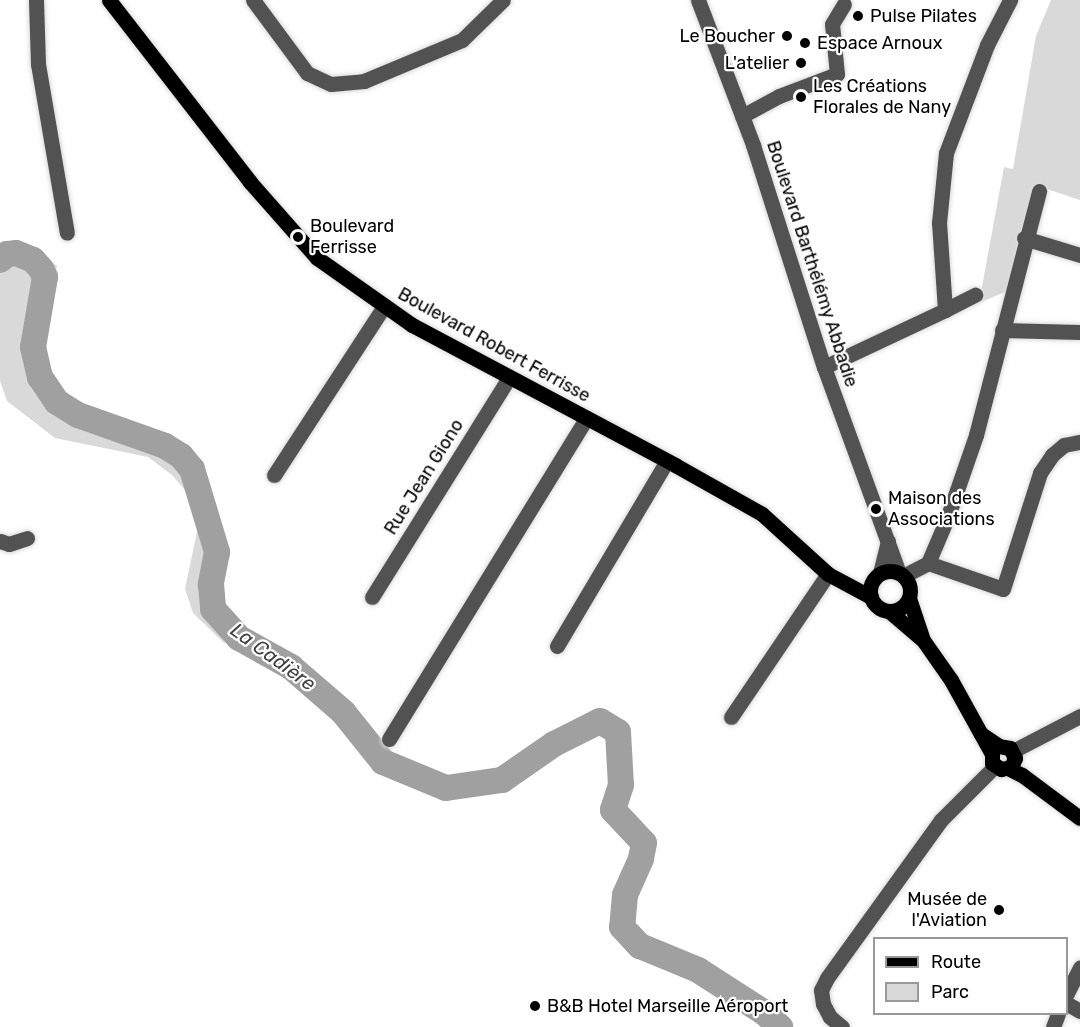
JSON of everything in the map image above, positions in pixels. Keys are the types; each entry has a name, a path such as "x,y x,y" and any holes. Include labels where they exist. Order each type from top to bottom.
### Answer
{"main road":[{"name":"Boulevard Robert Ferrisse","path":"109,0 250,182 317,258 412,325 668,461 762,514 835,577 871,597"},
{"path":"835,577 876,577 901,574 909,586 909,598 923,640"},
{"path":"876,577 871,597 877,607 889,611 923,640 951,680 981,734 1006,760 1080,818"},
{"path":"889,611 901,608 909,598"}],"street":[{"path":"36,0 38,64 67,233"},
{"path":"253,0 307,72 331,84 364,81 462,40 503,0"},
{"name":"Boulevard Barthélémy Abbadie","path":"698,0 742,116 824,367 901,574"},
{"path":"945,310 939,223 946,153 983,55 1010,0"},
{"path":"742,116 779,96 837,74 832,24 844,4"},
{"path":"928,563 948,516 976,435 1024,238 1039,191"},
{"path":"1024,238 1080,255"},
{"path":"824,367 975,295"},
{"path":"274,476 384,306"},
{"path":"1002,330 1080,332"},
{"name":"Rue Jean Giono","path":"372,597 510,378"},
{"path":"389,740 586,419"},
{"path":"901,574 928,563 1003,589 1040,473 1052,454 1064,445 1080,442"},
{"path":"557,646 668,461"},
{"path":"0,541 9,544 27,538"},
{"path":"876,577 888,541"},
{"path":"735,715 835,577"},
{"path":"842,1027 830,1017 823,1004 822,990 827,978 941,820 1006,760 1080,716"},
{"path":"1068,991 1080,967"}],"green space":[{"path":"1051,0 1080,0 1080,200 1035,185 1007,291 979,303 1004,167 1013,169 1036,36"},
{"path":"18,245 34,248 57,266 40,331 56,394 169,434 194,451 229,550 215,596 225,644 193,613 185,589 198,527 190,496 172,475 148,457 55,438 7,401 0,381 0,250"}],"waterway":[{"name":"La Cadière","path":"0,260 7,254 16,253 33,260 45,277 33,347 40,377 57,402 78,415 165,446 181,456 192,469 217,552 211,584 213,609 239,638 291,667 343,712 383,762 446,788 502,780 554,744 600,721 618,732 621,785 613,810 644,843 641,859 625,895 622,927 640,946 698,970 765,1013 780,1027"}],"place":[{"name":"Pulse Pilates","path":"858,16"},
{"name":"Le Boucher","path":"787,36"},
{"name":"Espace Arnoux","path":"805,43"},
{"name":"L'atelier","path":"801,63"},
{"name":"Les Créations Florales de Nany","path":"801,97"},
{"name":"Boulevard Ferrisse","path":"298,237"},
{"name":"Maison des Associations","path":"876,509"},
{"name":"Musée de l'Aviation","path":"999,910"},
{"name":"B&B Hotel Marseille Aéroport","path":"535,1006"}]}
